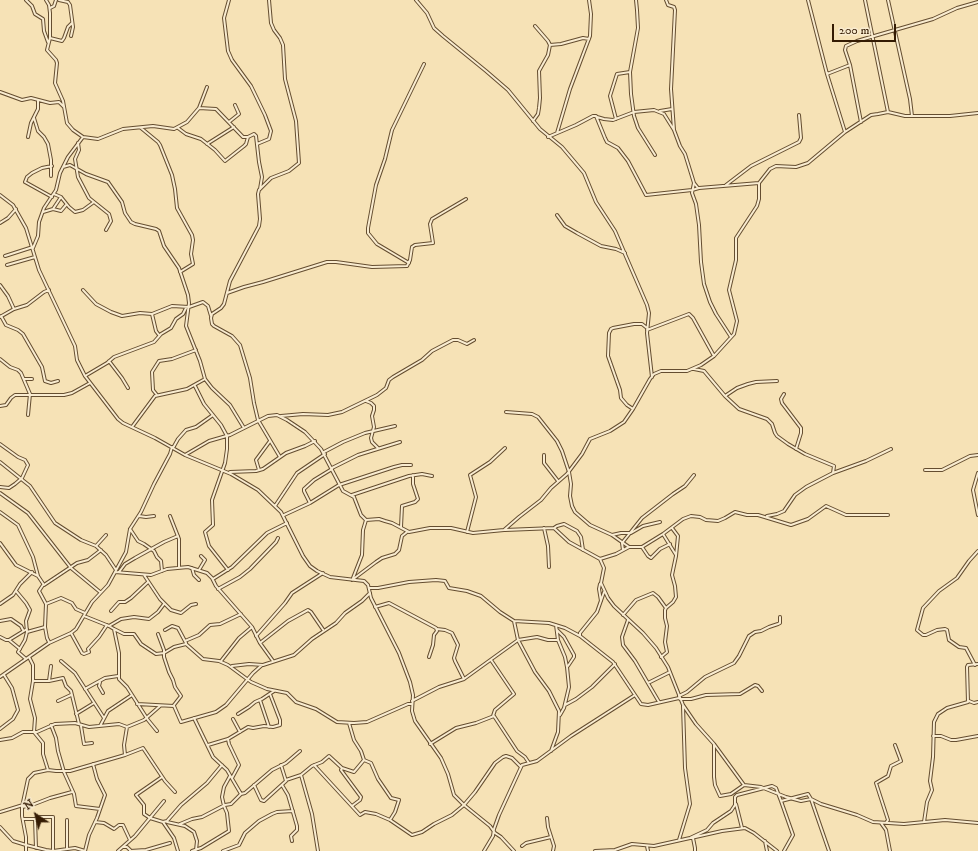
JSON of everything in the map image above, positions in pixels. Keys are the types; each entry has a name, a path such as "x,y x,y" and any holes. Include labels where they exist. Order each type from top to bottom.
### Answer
{"street":[{"path":"26,0 32,6 36,14 43,19 44,31 49,44"},
{"path":"46,0 50,8 50,38 47,50 57,63 55,83 69,126 83,137 98,139 117,130 153,126 167,129 178,128 187,122 199,108 207,87"},
{"path":"50,8 54,6 58,0 69,2 73,28 71,36"},
{"path":"229,0 224,18 228,51 232,60 251,86 271,131 269,138 257,144"},
{"path":"259,190 270,178 291,170 297,165 299,160 296,121 285,79 283,45 271,23 269,0"},
{"path":"416,0 427,13 434,28 451,44 508,90 533,121 548,137 562,147 584,172 596,202 610,222 625,253 647,305 649,314 647,329 652,376"},
{"path":"557,133 570,89 589,39 591,14 589,0"},
{"path":"636,0 637,31 630,72 631,94 636,122 655,155"},
{"path":"666,0 668,5 674,7 675,10 671,82 674,130"},
{"path":"808,0 827,74 846,132"},
{"path":"865,0 888,112"},
{"path":"888,0 910,99 912,116"},
{"path":"861,122 850,65 845,50 846,46 873,36 932,19 957,8 978,2"},
{"path":"50,38 62,41 68,27 72,23"},
{"path":"533,121 538,114 539,108 539,71 548,55 550,45 535,26"},
{"path":"550,45 561,44 583,38 589,39"},
{"path":"409,264 377,244 368,233 368,228 376,185 385,159 392,130 424,64"},
{"path":"827,74 850,65"},
{"path":"616,119 610,96 618,74 630,72"},
{"path":"0,92 22,100 31,98 50,103 58,102 64,107"},
{"path":"28,137 31,123 38,109 38,100"},
{"path":"229,122 239,114 235,105"},
{"path":"199,108 216,109 243,137 255,135 262,177 258,194 260,219 259,226 230,281 223,307 211,316"},
{"path":"548,137 593,116 608,120 616,119 634,112 672,109"},
{"path":"659,111 664,114 674,130 680,146 685,154 694,183 699,188"},
{"path":"504,530 541,500 558,481 569,472 582,454 590,439 621,425 633,409 652,376 661,371 680,371 693,368 714,356 734,334 737,324 729,290 736,260 736,238 759,202 759,183 765,174 776,166 796,166 808,163 846,132 874,114 888,112 897,115 912,116 950,116 978,113"},
{"path":"725,186 751,166 799,142 801,138 799,116"},
{"path":"597,117 604,138 607,142 618,148 628,161 646,195 699,188 759,183"},
{"path":"34,118 38,131 48,144 52,166 51,176"},
{"path":"141,128 158,142 160,146 172,175 177,208 192,235 193,240 191,254 193,264 180,272"},
{"path":"178,128 201,139 226,161 246,144 248,137"},
{"path":"207,144 234,128"},
{"path":"33,248 38,236 39,222 42,212 54,194 63,167 83,137"},
{"path":"78,143 79,150 75,159 78,177 88,196 109,214 111,220 106,230"},
{"path":"63,167 70,165 76,170 108,182 122,202 127,217 135,224 158,230 164,246 176,263 188,295 186,326 196,350 205,379 230,405 244,428"},
{"path":"52,166 42,168 32,173 27,177 25,182 52,197"},
{"path":"694,183 692,190 698,218 704,284 716,314 731,337"},
{"path":"54,194 61,197 67,205 76,212 83,210 94,202"},
{"path":"0,195 11,203 16,209 26,228 39,270 74,346 77,360 85,376 118,419 186,455 229,473 258,490 283,515 305,560 315,570 337,578 366,583 370,588 370,593 375,607 403,663 412,690 412,704 415,721 430,744 440,755 455,796 486,823 514,851"},
{"path":"53,209 61,197"},
{"path":"409,264 411,249 413,246 433,243 430,224 432,219 466,199"},
{"path":"42,212 53,209 61,210 67,205"},
{"path":"0,223 8,218 16,209"},
{"path":"557,215 565,226 577,233 601,246 616,249 625,253"},
{"path":"5,256 33,248"},
{"path":"7,265 35,257"},
{"path":"227,293 327,262 372,268 404,267 409,264"},
{"path":"0,285 8,296 14,309"},
{"path":"49,290 27,305 14,309 1,317 6,325 21,332 42,367 46,381 51,383 58,381"},
{"path":"83,290 96,304 122,316 141,313 152,314 172,306 187,308 202,302 208,306 212,324 232,336 240,345 250,378 258,420 280,457"},
{"path":"85,376 114,357 154,342 160,335 171,328 187,308"},
{"path":"152,314 156,331 160,335"},
{"path":"647,329 689,314 693,318 714,356"},
{"path":"633,409 621,398 620,390 608,356 608,333 610,329 634,324 642,324 647,329"},
{"path":"186,455 209,441 227,436 258,420 274,415 335,414 377,395 386,388 389,380 422,360 432,351 454,340 467,344 474,340"},
{"path":"157,396 153,390 152,372 159,361 172,359 196,350"},
{"path":"0,359 10,367 19,370 24,379 30,394 28,415"},
{"path":"109,361 128,388"},
{"path":"693,368 704,371 725,396 739,409 767,419 772,424 777,436 813,458 832,465 834,468 832,473"},
{"path":"24,379 32,379"},
{"path":"132,427 151,401 157,396 178,392 195,386 205,379"},
{"path":"725,396 737,388 748,384 777,381"},
{"path":"0,406 6,405 10,398 14,396 30,394 64,395 72,393 90,383"},
{"path":"195,386 203,402 224,428 227,436 227,449 212,500 213,524 205,532 209,546 228,570"},
{"path":"784,394 781,399 782,403 800,428 801,433 796,449"},
{"path":"366,401 372,403 374,406 372,416 373,431 371,440 378,448"},
{"path":"506,412 532,414 538,417 560,446 569,472 571,484 570,496 575,512 594,528 612,535 629,547"},
{"path":"0,677 49,643 71,633 76,629 94,599 108,585 116,571 126,552 130,529 139,516 172,448 186,430 196,427 214,415"},
{"path":"281,416 315,441 324,453 339,485 345,493 352,495 356,499 361,515 366,520 379,519 401,527 409,532"},
{"path":"275,506 297,473 324,453 343,442 373,431 395,426"},
{"path":"259,470 256,460 270,440"},
{"path":"229,473 238,471 252,472 259,470 280,457 315,441"},
{"path":"310,503 304,491 305,487 347,460 378,448 400,442"},
{"path":"0,444 5,449 27,462 28,466 22,478 9,488 0,487"},
{"path":"467,532 476,497 470,475 490,462 505,448"},
{"path":"766,516 781,513 800,491 832,473 866,461 891,449"},
{"path":"544,455 544,463 558,481"},
{"path":"925,470 942,470 970,456 978,455"},
{"path":"0,462 22,478 33,489 50,518 55,523 81,540 96,546 106,554 116,571 144,575 179,567 192,568 207,573 213,579 214,584 252,627 256,636 273,661"},
{"path":"283,515 310,503 339,485 394,467 411,465"},
{"path":"978,473 973,490 978,515"},
{"path":"352,495 414,475 422,474 432,476"},
{"path":"401,527 402,506 415,502 418,499 413,484 414,475"},
{"path":"623,550 622,543 646,514 685,486 694,475"},
{"path":"0,493 31,516 71,568 100,592"},
{"path":"600,559 616,554 629,547 642,547 664,534 683,519 691,516 700,517 706,520 718,521 734,512 747,515 755,514 766,516 788,524 797,524 808,519 826,506 846,515 888,514"},
{"path":"0,512 18,526 28,546 38,576 43,585"},
{"path":"139,516 154,516"},
{"path":"170,516 178,536 179,567"},
{"path":"352,580 362,555 363,530 366,520"},
{"path":"612,535 629,533 643,526 660,522"},
{"path":"213,579 228,570 266,534 287,523"},
{"path":"352,580 376,562 397,552 400,547 402,536 409,532 438,528 451,528 467,532 480,532 554,528 564,524 577,531 581,537 583,550"},
{"path":"661,657 667,652 665,642 667,630 664,614 666,608 676,599 672,575 678,536 672,527"},
{"path":"544,528 548,546 549,567"},
{"path":"554,528 569,542 600,559 604,568 599,589 601,602"},
{"path":"130,529 138,540 154,551 161,561 162,571"},
{"path":"664,534 676,556"},
{"path":"96,546 106,535"},
{"path":"119,572 125,564 164,542 178,536"},
{"path":"218,588 240,577 250,569 278,538"},
{"path":"0,543 16,565 38,576"},
{"path":"642,547 651,558 660,549 670,544"},
{"path":"49,643 45,627 46,604 39,592 43,585 81,561 88,560 101,550"},
{"path":"976,665 967,650 955,645 949,640 947,630 937,630 926,635 923,635 917,630 923,608 939,591 957,578 968,561 978,551"},
{"path":"199,570 205,560 201,556"},
{"path":"192,568 194,575 198,580"},
{"path":"0,604 11,597 20,584 32,572"},
{"path":"256,636 292,594 323,573"},
{"path":"144,575 169,608 180,613 196,604"},
{"path":"370,588 378,588 409,582 436,580 445,581 449,588 474,593 481,596 500,612 514,621 542,622 565,628 580,636 615,664 642,705 680,698 691,699 706,695 740,694 755,685 762,691"},
{"path":"111,611 120,602 125,602 131,598 148,582"},
{"path":"601,583 604,591 614,606 646,636 661,657 670,672 683,705 744,785"},
{"path":"16,591 30,610 26,621 27,630 25,640 18,653 26,660"},
{"path":"580,636 580,633 597,612 604,591"},
{"path":"137,704 173,706 176,708 181,722 217,712 224,707 256,670 273,661 294,655 312,639 336,623 345,613 362,601 370,593"},
{"path":"623,615 636,600 653,593 666,608"},
{"path":"46,604 61,598 72,603 84,615 108,625 122,634 134,634 142,644 153,653 157,654 164,653 199,635 210,625 219,625 241,614"},
{"path":"375,607 390,602 437,629 449,631 454,636 458,645 454,658 464,679"},
{"path":"71,633 84,654 89,652 88,649 108,625 121,619 134,617 149,618 165,604"},
{"path":"260,642 288,621 308,610 324,631"},
{"path":"680,698 705,678 734,663 749,636 755,632 780,623 780,617"},
{"path":"0,621 11,619 21,626 23,630"},
{"path":"628,620 622,637 623,645 635,661 659,702"},
{"path":"514,621 518,640 535,672 549,691 557,707 559,716 557,737 550,751"},
{"path":"556,625 558,640 565,657 569,688 565,705 559,716"},
{"path":"165,630 172,626 178,628 186,642 203,659 221,661 248,679 265,688 288,694 294,700 316,709 337,722 349,723 372,720 408,704 412,704"},
{"path":"9,640 23,630 45,627"},
{"path":"221,661 239,638 252,627"},
{"path":"114,629 119,653 119,679 157,731"},
{"path":"429,657 433,645 434,635 437,629"},
{"path":"556,629 564,637 574,654 574,657 567,667"},
{"path":"158,634 169,672 174,681 175,687 181,696 173,706"},
{"path":"0,637 9,640 20,649"},
{"path":"412,701 439,687 464,679 518,640 537,637 548,640 558,640"},
{"path":"29,657 33,665 33,681 30,699 35,718 34,732 43,743 43,754 48,770"},
{"path":"430,744 449,732 484,721 493,716 495,710 514,694 491,660"},
{"path":"61,661 73,670 104,718"},
{"path":"232,667 250,664 263,665"},
{"path":"565,705 592,687 615,664"},
{"path":"969,701 966,668 968,665 976,665"},
{"path":"49,681 50,666"},
{"path":"648,683 670,672"},
{"path":"0,729 13,719 18,710 12,688 4,675"},
{"path":"85,689 105,678 118,676"},
{"path":"33,681 49,681 63,677 66,686 70,690 84,744 92,742"},
{"path":"100,681 99,686 103,693"},
{"path":"238,714 274,691"},
{"path":"208,745 228,739 248,727 280,726 281,724 270,694"},
{"path":"58,701 71,695"},
{"path":"100,726 110,709 132,695"},
{"path":"484,851 493,838 499,815 523,764 537,761 584,727 635,696"},
{"path":"260,700 269,727"},
{"path":"924,822 927,802 932,790 930,781 933,757 934,722 938,714 947,708 967,703 969,701 978,702"},
{"path":"76,714 95,703"},
{"path":"679,840 690,804 685,768 683,705"},
{"path":"0,740 12,738 24,732 41,730 51,725 70,722 89,727 119,724 127,727 147,718 160,706"},
{"path":"493,716 517,751 525,757 529,763"},
{"path":"194,718 213,757 228,770 241,794"},
{"path":"233,719 240,732"},
{"path":"349,723 354,740 361,751 364,760 371,763 378,779 391,798 399,800 395,812 390,820"},
{"path":"51,725 56,736 58,751 64,772 73,792 77,806 100,809"},
{"path":"125,755 124,745 127,727"},
{"path":"933,736 941,736 951,740 964,740 978,736"},
{"path":"192,851 201,848 229,831 227,813 222,794 239,765 228,739"},
{"path":"714,744 714,777 720,796 731,794 744,785 763,788 804,801 811,799 821,804 857,815 869,821 904,824 946,820 978,823"},
{"path":"886,823 888,821 876,783 888,776 891,766 901,761 895,745"},
{"path":"26,851 22,806 30,777 34,773 48,770 64,772 125,755 143,748 162,777 175,792"},
{"path":"180,824 202,817 231,804 241,794 245,793 275,768 286,763 300,751"},
{"path":"254,785 263,802 286,780 301,775 329,756 342,768 353,772 364,760"},
{"path":"314,765 360,815 365,812 376,814 390,820 410,834 422,832 452,815 464,805 503,756 512,758 521,767"},
{"path":"0,827 12,840 36,848 53,851 75,848 85,851 89,835 105,794 97,779 94,764"},
{"path":"166,822 181,805 207,783 222,765"},
{"path":"281,765 286,780"},
{"path":"342,768 342,772 360,797 360,800 352,806"},
{"path":"301,775 312,814 318,851"},
{"path":"162,777 136,795 144,805 143,813 150,818 188,827 194,833 197,841 196,850"},
{"path":"282,785 288,795 297,826 296,831 291,836 292,841"},
{"path":"742,828 735,797 737,795 763,788 776,788 793,835 784,851"},
{"path":"0,812 32,805 69,792 73,792"},
{"path":"781,801 806,794 809,795 829,851"},
{"path":"118,851 130,840 164,801"},
{"path":"692,838 707,830 713,823 731,811 736,804"},
{"path":"225,851 238,846 246,833 259,821 277,812 293,811"},
{"path":"23,819 35,820 40,817 54,817 53,851"},
{"path":"547,818 554,846 553,851"},
{"path":"35,820 36,848"},
{"path":"67,820 67,849"},
{"path":"95,822 104,823 114,829 123,824 130,840"},
{"path":"163,822 174,838 178,851"},
{"path":"880,822 886,830 890,851"},
{"path":"595,851 615,850 632,844 654,846 742,828 751,830 777,851"},
{"path":"522,846 526,843 551,837"},
{"path":"692,838 695,848 694,851"},
{"path":"764,840 766,851"},
{"path":"123,847 127,847 131,851 146,850 170,843"},
{"path":"647,846 648,851"}]}
